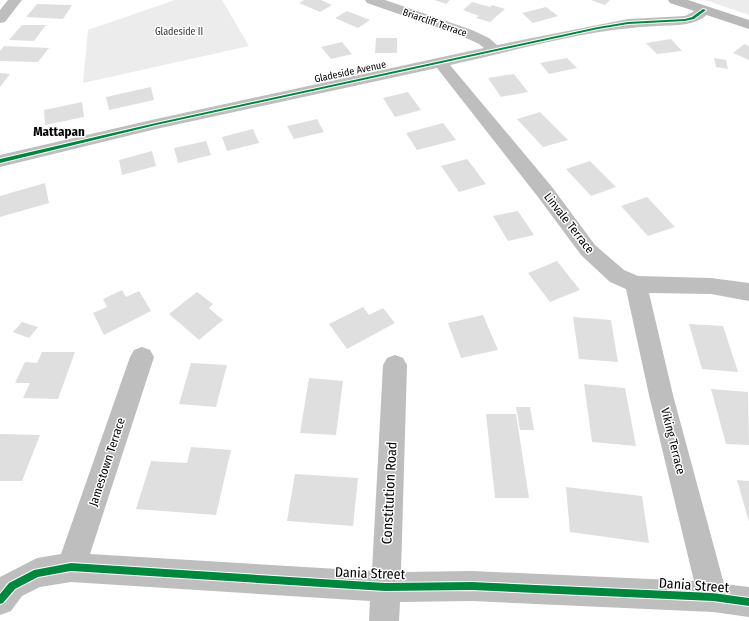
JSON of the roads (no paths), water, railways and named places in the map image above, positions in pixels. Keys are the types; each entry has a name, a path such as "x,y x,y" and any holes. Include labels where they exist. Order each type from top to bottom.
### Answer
{"main road":[{"path":"675,0 749,25"}],"street":[{"path":"0,20 15,0"},
{"name":"Briarcliff Terrace","path":"372,0 467,33 484,41 495,51"},
{"name":"Gladeside Avenue","path":"0,162 156,124 612,25 684,20 693,18 704,10"},
{"name":"Linvale Terrace","path":"440,62 545,192 588,250 617,276 636,284 711,286 749,292"},
{"name":"Viking Terrace","path":"636,284 661,395 714,597"},
{"name":"Jamestown Terrace","path":"72,567 142,357"},
{"name":"Constitution Road","path":"384,621 395,365"},
{"name":"Dania Street","path":"0,600 12,586 37,573 72,567 385,587 472,586 714,597 749,602"}],"district":[{"name":"Mattapan","path":"59,131"}],"park label":[{"name":"Gladeside II","path":"179,31"}]}
